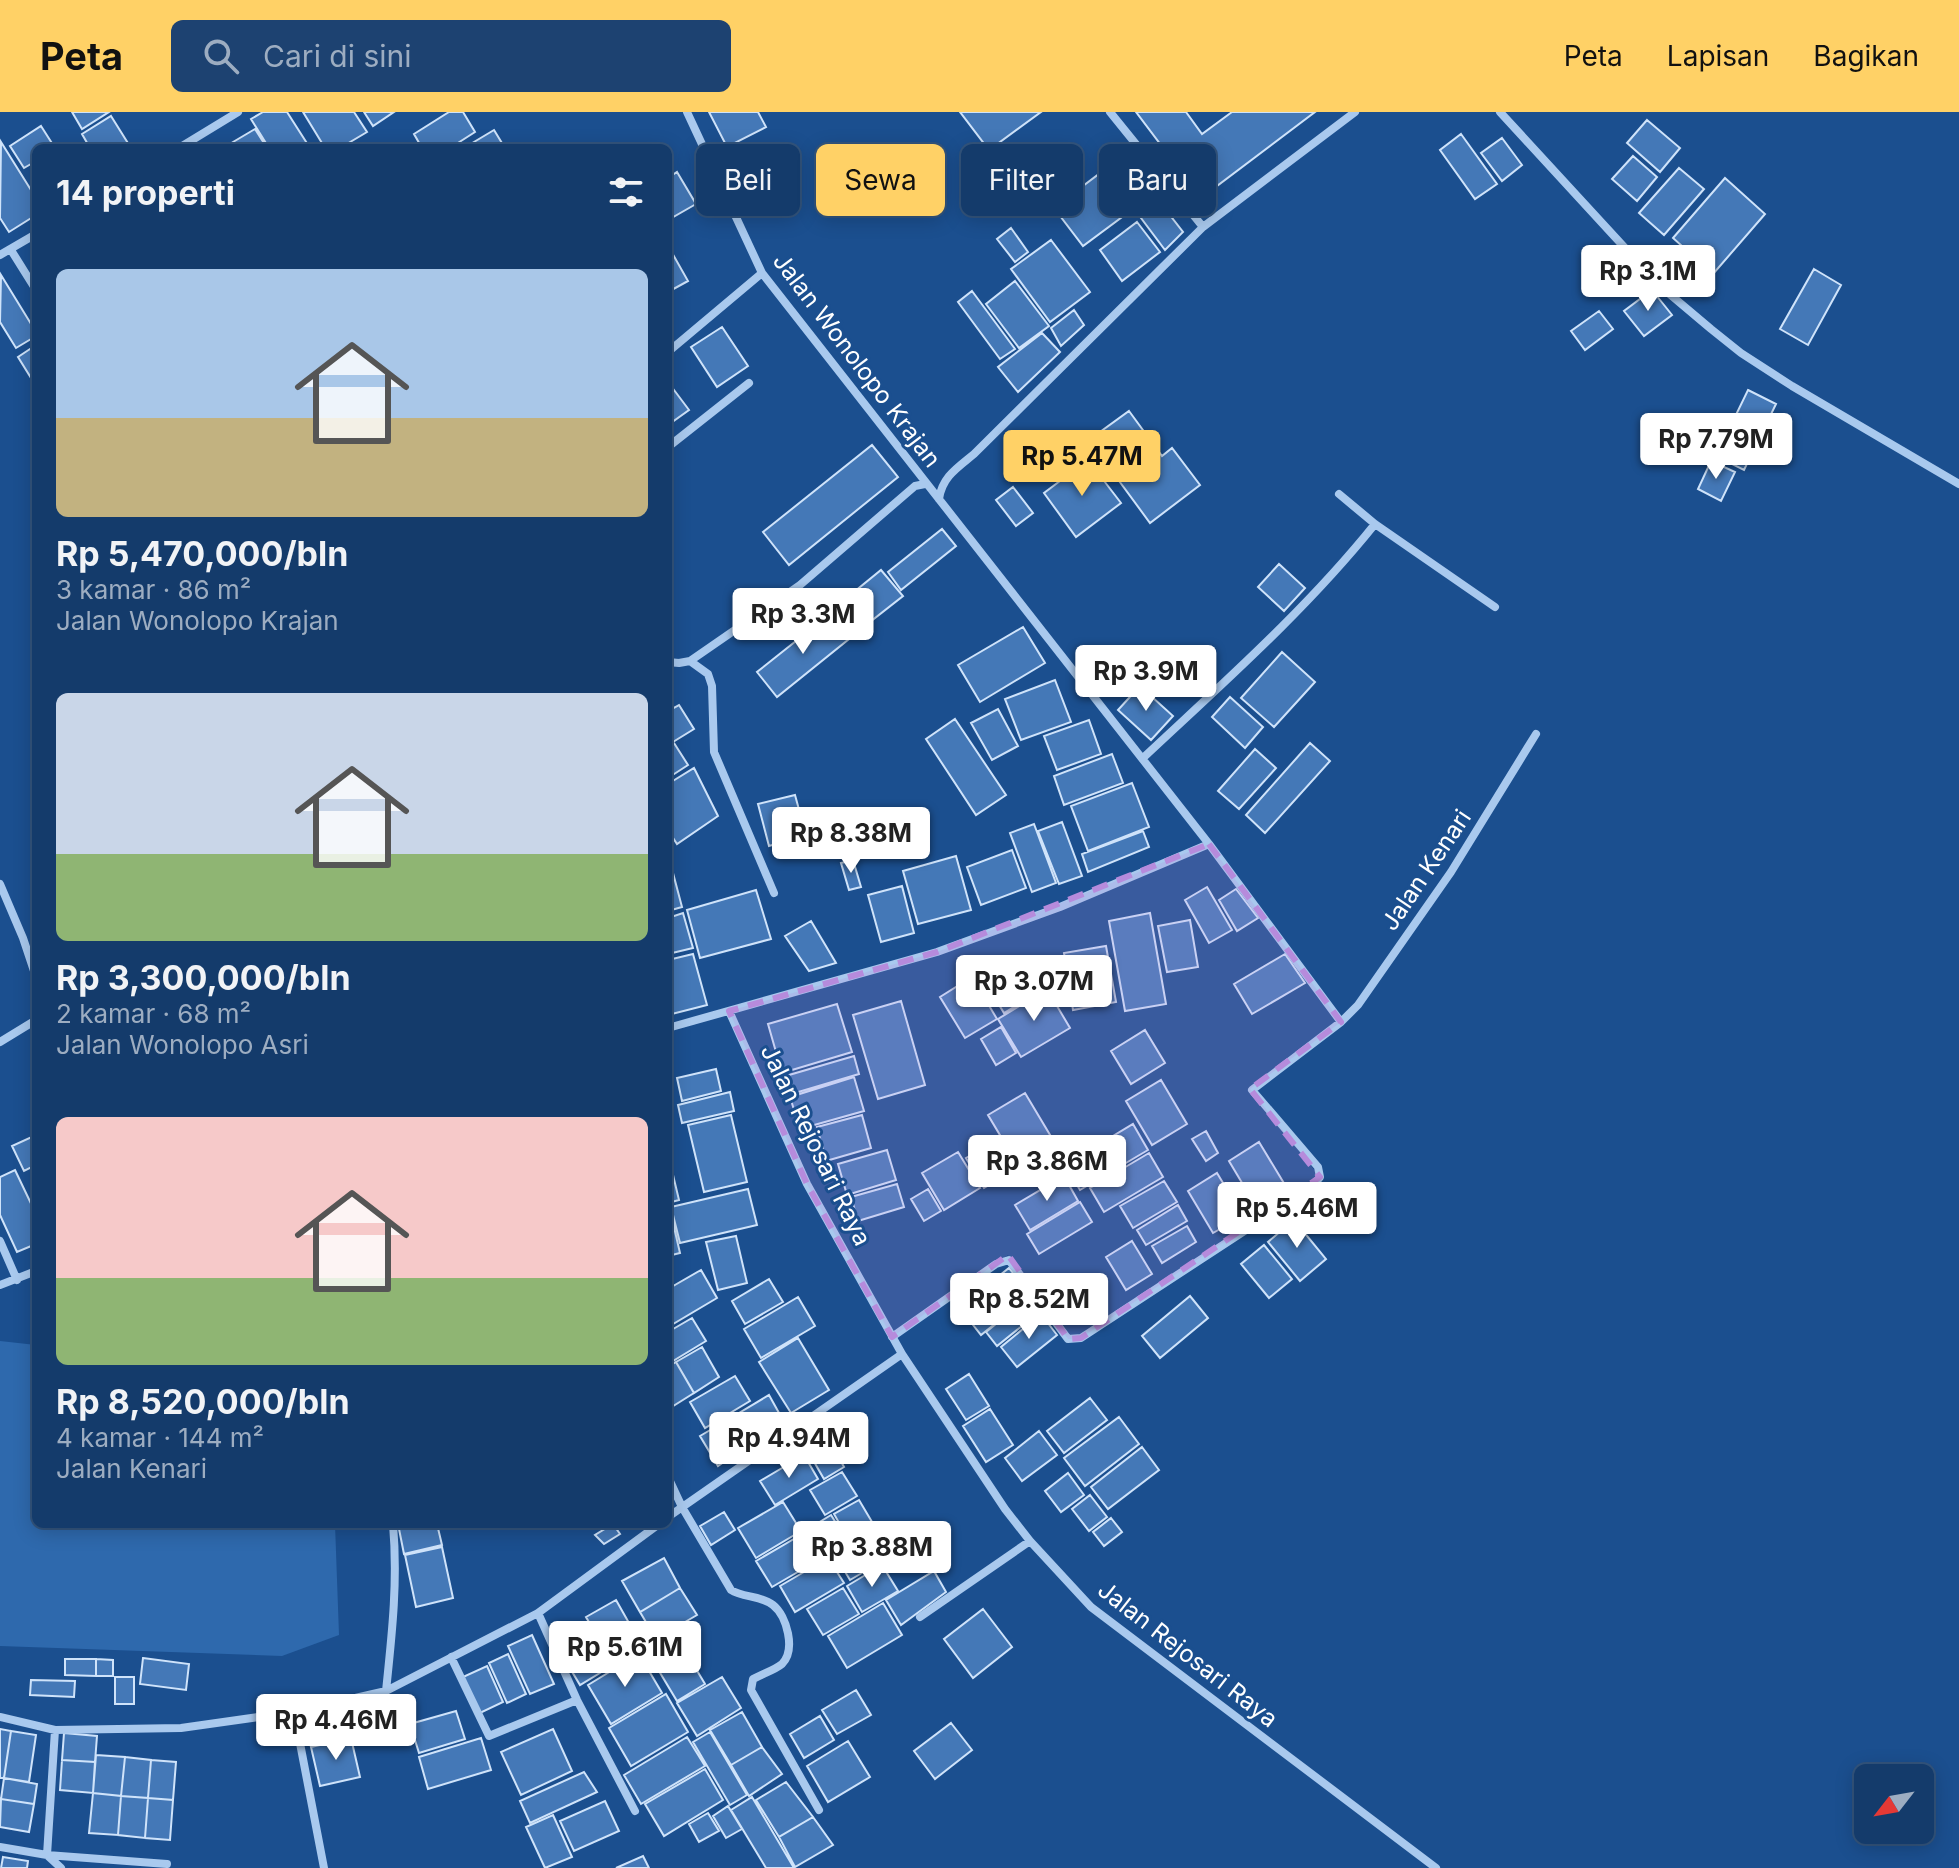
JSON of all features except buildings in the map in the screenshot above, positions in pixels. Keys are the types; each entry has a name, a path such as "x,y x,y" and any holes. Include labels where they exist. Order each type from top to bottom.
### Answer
{"street":[{"path":"186,144 238,112"},
{"name":"Jalan Wonolopo Krajan","path":"687,112 762,273 1209,844"},
{"path":"1110,112 1203,227"},
{"name":"Jalan Wonolopo Krajan","path":"939,499 941,486 947,477 974,454 1203,227 1355,112"},
{"path":"1500,112 1660,286 1711,329 1792,386 1959,484"},
{"path":"0,255 32,237"},
{"path":"11,250 32,284"},
{"path":"672,349 762,273"},
{"path":"672,444 749,383"},
{"path":"672,662 690,661 800,585 915,486 925,484"},
{"path":"1339,494 1375,524 1495,607"},
{"path":"1143,758 1292,618 1337,572 1375,524"},
{"path":"690,661 708,674 712,686 714,752 774,893"},
{"name":"Jalan Kenari","path":"892,1337 996,1264 1009,1260 1068,1339 1081,1338 1313,1186 1320,1177 1318,1167 1252,1090 1341,1022 1358,1005 1451,872 1536,734"},
{"path":"672,1027 937,952 1060,907 1209,844 1341,1022"},
{"path":"0,884 32,965"},
{"name":"Jalan Rejosari Raya","path":"729,1011 807,1184 892,1337 1005,1509 1030,1541 1091,1607 1436,1868"},
{"path":"0,1042 32,1022"},
{"path":"0,1241 17,1280"},
{"path":"0,1285 32,1273"},
{"path":"672,1514 902,1354"},
{"path":"672,1486 731,1590 765,1600 780,1613 789,1642 787,1656 780,1666 753,1679 751,1690 819,1810"},
{"path":"386,1691 396,1602 393,1528"},
{"path":"0,1717 55,1730 181,1728 294,1712 386,1691 538,1613 654,1528"},
{"path":"920,1617 1030,1541"},
{"path":"538,1613 577,1700 635,1811"},
{"path":"451,1657 489,1736 577,1700"},
{"path":"294,1712 324,1868"},
{"path":"47,1855 55,1730"},
{"path":"0,1847 47,1855 167,1864"},
{"path":"47,1855 61,1868"}],"highlighted area":[{"path":"1209,844 1341,1022 1250,1089 1320,1177 1081,1338 1068,1339 1008,1255 892,1337 807,1184 729,1011 937,952"}],"shaded area":[{"path":"0,1341 32,1345 32,1528 335,1528 339,1635 282,1656 0,1646"}]}
